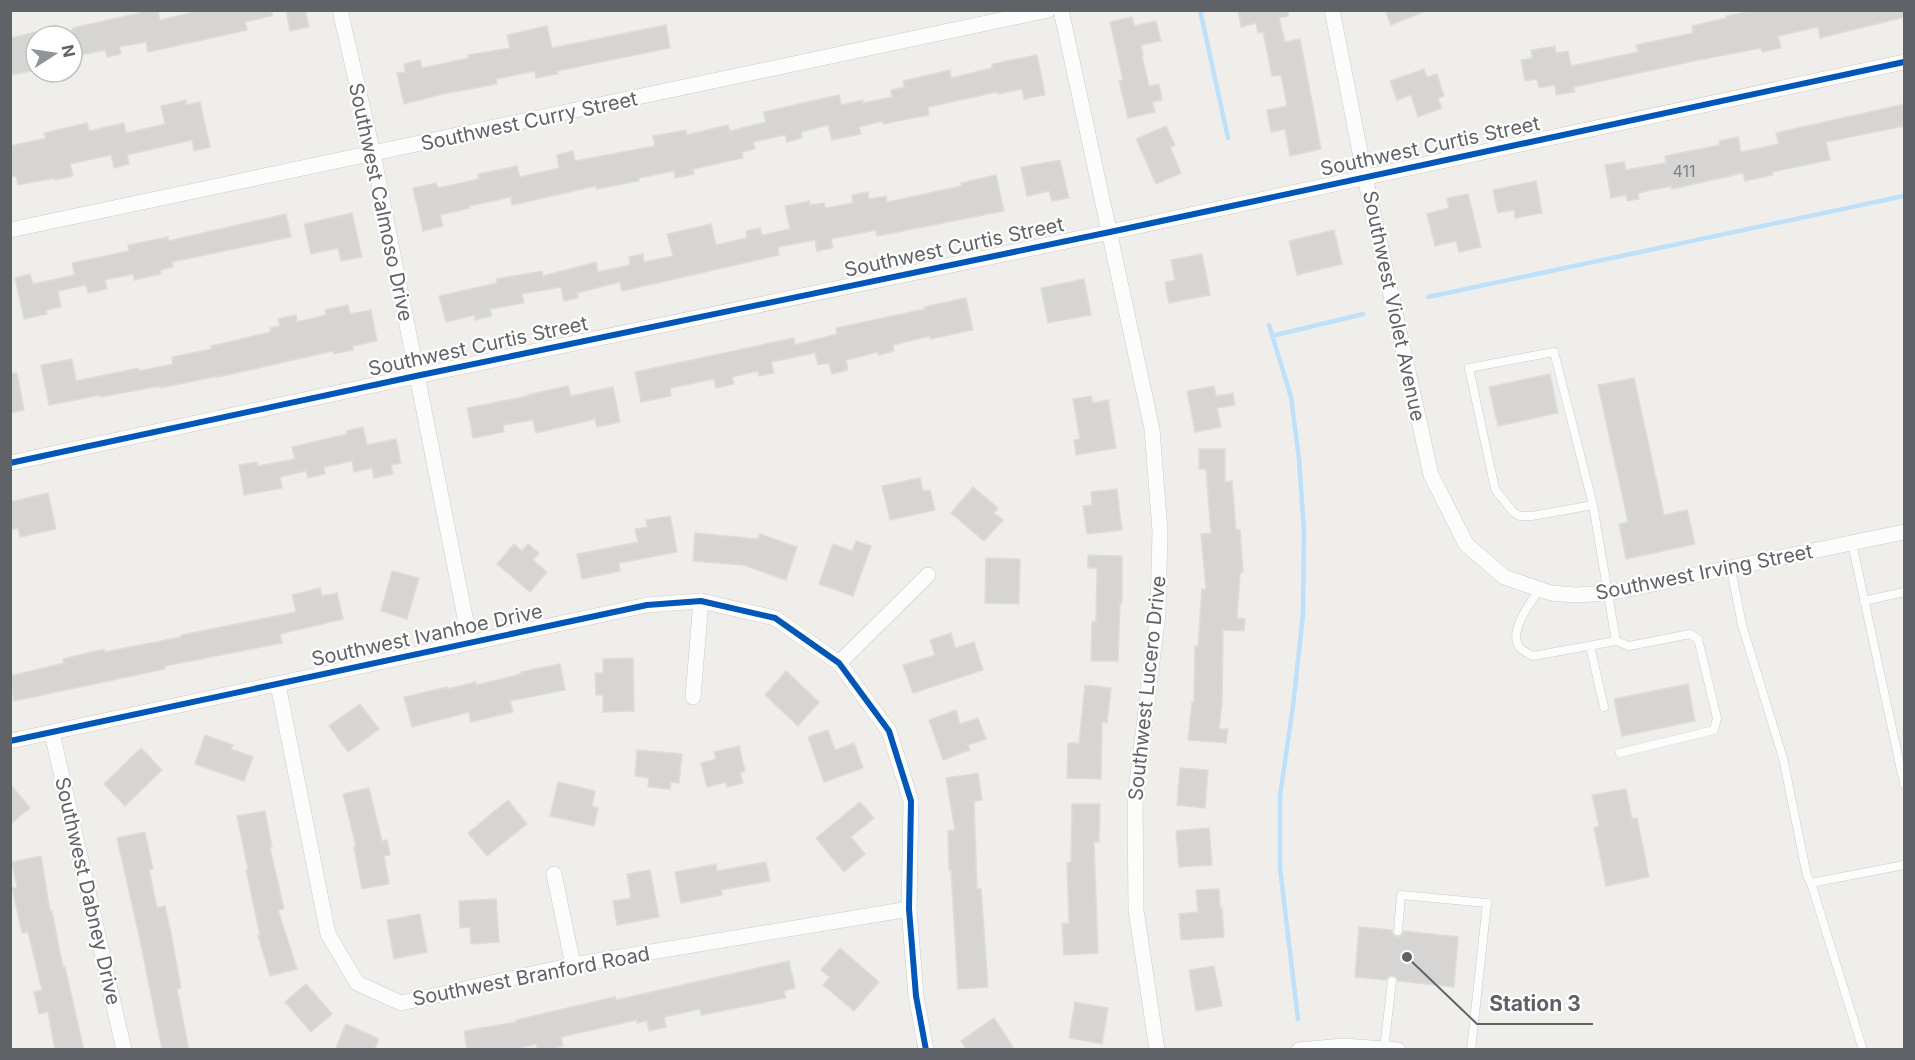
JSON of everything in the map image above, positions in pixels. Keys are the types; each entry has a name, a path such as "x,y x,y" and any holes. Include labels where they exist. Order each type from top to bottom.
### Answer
{"street":[{"name":"Southwest Calmoso Drive","path":"340,10 373,154 470,642"},
{"name":"Southwest Curry Street","path":"10,230 1048,10"},
{"name":"Southwest Lucero Drive","path":"1061,10 1152,429 1160,531 1158,613 1135,799 1136,910 1157,1050"},
{"name":"Southwest Violet Avenue","path":"1332,10 1365,177 1431,475 1466,544 1504,577"},
{"name":"Southwest Curtis Street","path":"10,463 1905,62"},
{"name":"Southwest Irving Street","path":"1504,577 1551,593 1576,595 1610,593 1905,532"},
{"path":"839,663 928,575"},
{"name":"Southwest Ivanhoe Drive","path":"10,741 647,605 701,601 775,618 839,663 889,730 912,801 909,909 916,996 926,1050"},
{"path":"693,697 701,601"},
{"name":"Southwest Branford Road","path":"278,685 328,934 357,983 401,1003 573,965 909,909"},
{"name":"Southwest Dabney Drive","path":"52,733 124,1050"},
{"path":"554,874 573,965"},
{"path":"1299,1050 1344,1046 1391,1049"}],"lane":[{"path":"1593,505 1532,516 1520,516 1513,512 1495,489 1469,368 1554,352 1593,505 1610,593 1616,641"},
{"path":"1852,543 1905,784"},
{"path":"1731,569 1742,625 1783,758 1806,876 1811,883 1863,1050"},
{"path":"1540,589 1521,617 1515,636 1520,647 1533,656 1616,641 1629,646 1690,634 1698,639 1717,718 1713,730 1620,753"},
{"path":"1864,601 1905,592"},
{"path":"1590,646 1604,707"},
{"path":"1811,883 1905,864"},
{"path":"1398,931 1401,895 1487,903 1471,1050"},
{"path":"1391,1049 1392,981"}],"building":[{"path":"139,10 158,10 160,20 203,10 272,10 272,16 245,22 247,30 148,52 146,42 119,47 121,54 107,57 105,50 84,54 84,25 140,13"},
{"path":"286,10 305,10 309,27 290,31"},
{"path":"1238,10 1288,10 1288,16 1279,18 1285,42 1300,39 1321,149 1290,156 1285,129 1271,132 1267,110 1287,106 1281,75 1272,76 1263,32 1258,33 1256,23 1241,27"},
{"path":"1385,10 1426,10 1426,11 1391,25"},
{"path":"1758,10 1905,10 1905,17 1820,38 1818,27 1778,36 1781,48 1762,52 1761,48 1699,60 1574,87 1575,92 1556,95 1555,85 1539,88 1537,79 1525,81 1521,60 1532,58 1531,50 1555,46 1556,53 1568,51 1571,66 1638,52 1636,45 1693,33 1692,26"},
{"path":"1132,17 1134,26 1156,21 1161,41 1141,45 1149,86 1159,84 1162,100 1152,102 1155,112 1128,118 1119,81 1123,80 1110,22"},
{"path":"666,25 670,48 557,71 558,74 536,78 535,71 496,79 497,84 404,104 397,73 405,72 404,64 420,60 422,68 469,58 468,55 510,48 507,35 547,26 552,48"},
{"path":"24,35 24,72 10,75 10,38"},
{"path":"1037,55 1045,95 1024,99 1022,89 998,94 997,92 928,107 929,115 883,124 883,121 859,127 861,134 832,140 828,125 801,132 802,138 787,142 785,135 753,142 755,149 742,152 743,158 693,169 694,174 675,178 674,171 639,178 639,181 596,189 596,186 512,205 511,197 440,215 443,226 423,231 413,188 436,183 438,188 479,179 478,174 517,166 520,177 559,168 557,155 573,151 575,161 655,146 653,136 686,130 687,135 728,125 730,131 766,122 763,112 839,95 841,105 892,97 891,90 904,87 903,81 950,70 951,78 992,68 992,64"},
{"path":"1424,69 1427,77 1437,74 1444,96 1438,98 1442,108 1418,117 1411,95 1397,100 1390,81"},
{"path":"186,100 187,105 200,102 210,147 194,151 192,140 127,155 129,164 114,168 111,155 70,164 73,176 55,180 55,178 18,185 16,176 10,177 10,146 46,138 44,133 87,123 89,131 124,123 126,133 165,124 161,106"},
{"path":"1905,104 1905,126 1826,142 1830,160 1772,172 1773,175 1745,181 1743,173 1672,189 1671,186 1638,193 1639,199 1627,201 1626,195 1611,198 1605,165 1624,162 1626,170 1666,163 1665,156 1720,145 1719,141 1738,137 1741,152 1779,144 1776,133"},
{"path":"1166,126 1175,145 1170,147 1181,173 1156,184 1136,139"},
{"path":"1060,160 1069,198 1052,201 1049,191 1027,196 1021,167"},
{"path":"996,175 1004,211 877,236 876,230 831,239 833,248 817,251 815,240 778,247 779,255 622,291 620,282 577,293 578,298 564,301 561,287 522,294 524,303 490,309 492,316 475,320 474,315 446,322 439,296 497,283 496,279 542,271 543,276 596,262 598,272 630,265 629,257 643,254 644,262 673,256 667,234 711,224 716,245 747,238 746,231 760,228 762,235 790,229 785,206 809,201 810,205 824,203 825,208 853,203 852,195 868,192 869,199 886,196 887,202 962,186 961,183"},
{"path":"1536,181 1542,213 1515,218 1514,210 1498,213 1493,190"},
{"path":"1468,194 1481,247 1459,252 1456,241 1435,246 1427,214 1449,208 1447,198"},
{"path":"352,213 362,257 341,261 338,248 311,254 304,224"},
{"path":"286,214 291,237 172,262 173,267 160,270 161,274 134,280 133,274 105,280 107,289 88,293 86,285 58,291 61,307 46,310 47,314 24,319 15,278 30,274 33,284 75,275 72,263 129,251 128,245 168,237 168,241"},
{"path":"1334,230 1342,264 1297,275 1289,241"},
{"path":"1202,254 1210,295 1169,303 1165,282 1175,280 1171,260"},
{"path":"1084,279 1091,315 1048,323 1041,288"},
{"path":"966,298 973,330 931,339 930,336 893,345 894,351 879,355 878,352 846,360 848,370 832,374 829,363 818,365 815,353 771,362 774,373 759,376 758,371 732,377 734,384 716,388 714,379 670,388 671,396 641,402 635,372 794,338 795,345 837,334 836,328"},
{"path":"348,305 350,314 371,310 377,341 352,346 353,350 334,354 333,351 218,377 49,405 41,365 72,359 76,381 138,368 139,371 173,364 172,357 212,349 211,346 271,332 270,328 280,326 278,319 296,315 297,322 326,315 325,310"},
{"path":"17,373 24,410 10,413 10,374"},
{"path":"1550,374 1558,413 1498,426 1489,387"},
{"path":"1634,378 1664,515 1687,510 1695,544 1626,559 1619,524 1628,522 1598,385"},
{"path":"568,386 571,396 613,387 620,422 597,427 595,419 536,433 533,420 503,425 504,432 473,438 467,408"},
{"path":"1214,386 1216,396 1233,393 1235,405 1217,408 1221,427 1195,432 1187,391"},
{"path":"1091,396 1093,403 1108,400 1116,448 1076,455 1074,440 1080,439 1073,399"},
{"path":"363,427 367,445 396,439 401,463 391,465 393,474 374,478 372,468 354,472 352,461 324,467 325,474 308,478 306,471 280,477 282,488 244,495 239,465 257,462 258,466 295,459 292,447 347,434 346,431"},
{"path":"1199,449 1225,449 1225,482 1232,481 1236,530 1240,530 1243,572 1240,573 1237,618 1245,619 1244,631 1223,630 1222,703 1219,729 1228,729 1226,743 1188,740 1192,702 1194,702 1195,646 1198,646 1202,589 1206,589 1201,534 1211,533 1206,469 1199,469"},
{"path":"920,478 923,491 930,490 935,510 890,520 882,486"},
{"path":"973,487 998,508 994,513 1003,520 984,541 951,513"},
{"path":"1117,489 1122,530 1087,534 1083,506 1092,505 1091,492"},
{"path":"48,493 56,529 20,537 18,528 10,530 10,502"},
{"path":"670,516 677,552 619,563 620,571 582,579 577,554 638,542 635,529 647,527 646,520"},
{"path":"695,533 758,539 760,534 797,547 786,580 743,565 693,561"},
{"path":"856,541 871,546 853,596 819,584 833,544 852,551"},
{"path":"514,544 522,551 528,544 539,553 533,560 547,572 530,592 497,564"},
{"path":"1088,555 1122,556 1118,661 1091,661 1092,622 1096,622 1097,568 1088,568"},
{"path":"986,558 1020,559 1019,604 985,603"},
{"path":"392,571 419,578 407,619 381,611"},
{"path":"320,588 322,596 337,593 343,619 280,634 282,643 165,666 165,669 14,701 10,676 64,663 63,659 104,649 105,652 296,612 292,595"},
{"path":"951,633 955,648 974,642 983,670 913,693 903,665 935,655 930,640"},
{"path":"633,658 634,711 603,712 603,695 596,695 595,673 603,673 603,659"},
{"path":"560,664 565,690 510,701 513,712 471,722 469,712 412,727 404,697 476,682 476,685 521,674 520,672"},
{"path":"786,671 819,702 798,726 765,695"},
{"path":"1688,684 1695,721 1622,736 1614,699"},
{"path":"1085,685 1111,688 1107,723 1102,722 1101,779 1067,778 1068,743 1079,743"},
{"path":"360,704 379,729 348,752 329,726"},
{"path":"956,710 960,724 978,718 986,739 968,745 970,750 943,760 929,720"},
{"path":"828,730 835,750 854,743 863,768 824,782 808,737"},
{"path":"205,735 233,745 231,749 253,757 244,781 195,764"},
{"path":"739,746 745,771 740,773 743,783 727,787 726,782 707,787 701,763 716,759 714,752"},
{"path":"141,748 162,770 125,806 104,784"},
{"path":"637,750 682,754 679,783 671,782 670,789 648,787 649,778 635,776"},
{"path":"1180,768 1208,770 1205,808 1177,805"},
{"path":"978,773 982,800 974,801 977,889 981,889 988,987 958,989 948,831 955,830 946,778"},
{"path":"558,782 595,791 592,806 598,808 594,826 550,816"},
{"path":"10,784 30,808 10,824"},
{"path":"369,788 382,841 387,840 390,855 384,856 389,884 362,889 354,847 356,846 343,794"},
{"path":"1626,789 1632,819 1637,818 1649,877 1606,886 1594,828 1599,826 1592,795"},
{"path":"508,800 527,824 487,856 468,833"},
{"path":"860,802 874,818 851,837 865,854 844,872 816,838"},
{"path":"1072,804 1100,804 1099,842 1094,842 1098,953 1064,955 1062,924 1069,923 1067,863 1071,862"},
{"path":"265,811 272,847 270,848 284,909 278,910 297,969 270,976 258,935 260,935 237,816"},
{"path":"1209,828 1212,865 1179,867 1176,831"},
{"path":"145,832 153,869 149,870 157,908 165,906 171,933 181,988 177,989 189,1050 162,1050 117,838"},
{"path":"41,856 50,911 52,911 63,968 65,967 84,1050 55,1050 48,1012 39,1014 34,992 42,990 28,932 22,933 12,888 17,888 12,862"},
{"path":"766,862 770,881 721,890 722,895 681,903 675,872 716,864 717,871"},
{"path":"650,870 659,917 617,925 613,901 631,898 627,874"},
{"path":"1219,889 1224,937 1181,940 1179,914 1198,912 1196,890"},
{"path":"496,899 499,942 471,944 470,927 460,928 459,901"},
{"path":"420,914 427,952 394,959 387,920"},
{"path":"1359,927 1392,930 1397,937 1401,936 1404,931 1458,937 1454,987 1398,981 1392,975 1386,980 1355,977"},
{"path":"840,948 879,982 854,1011 823,985 830,977 821,970"},
{"path":"789,961 795,988 784,991 786,998 701,1015 700,1009 664,1017 666,1027 649,1031 647,1021 637,1023 637,1020 561,1037 563,1046 550,1050 537,1050 536,1044 512,1050 467,1050 464,1031 516,1022 516,1020 615,997 616,1000"},
{"path":"1214,966 1222,1006 1196,1011 1189,970"},
{"path":"306,984 332,1014 311,1032 285,1002"},
{"path":"1075,1002 1108,1008 1102,1044 1069,1038"},
{"path":"994,1018 1015,1050 967,1050 961,1041"},
{"path":"346,1024 379,1039 374,1050 335,1050"}],"waterway":[{"path":"1200,10 1228,138"},
{"path":"1428,297 1904,196"},
{"path":"1272,336 1363,314"},
{"path":"1269,325 1291,397 1299,459 1304,532 1303,614 1280,796 1280,868 1298,1019"}],"cycle path":[{"path":"10,463 1110,232 1904,62"},
{"path":"10,741 647,605 701,601 775,618 839,663 889,731 911,801 909,909 916,996 926,1050"}],"place":[{"name":"Station 3","path":"1407,957"}]}
